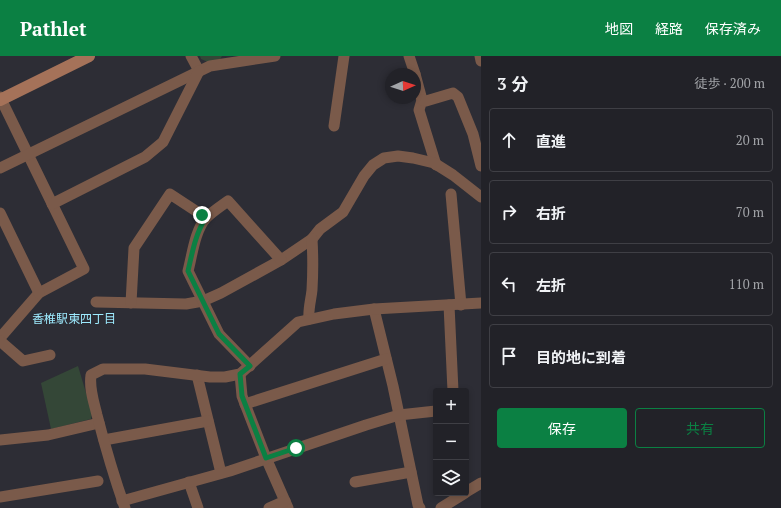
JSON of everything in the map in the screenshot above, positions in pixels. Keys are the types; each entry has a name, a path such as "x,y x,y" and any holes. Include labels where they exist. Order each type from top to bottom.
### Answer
{"street":[{"path":"50,355 23,361 0,339 39,293 84,269 0,99 90,56"},
{"path":"192,56 199,71"},
{"path":"0,168 210,66 275,56"},
{"path":"334,126 344,56"},
{"path":"409,56 413,68"},
{"path":"480,56 481,61"},
{"path":"52,204 145,157 163,142 199,71"},
{"path":"422,100 426,101 453,93 458,97 473,134 481,166"},
{"path":"421,96 422,100 419,110 436,165"},
{"path":"96,302 186,304 203,301 281,260 312,238 320,229 343,212 364,176 373,165 384,158 398,156 413,158 436,165 453,175 481,197"},
{"path":"131,303 134,248 170,194 202,215 205,219"},
{"path":"451,194 461,305"},
{"path":"250,366 219,334 188,271 195,241 205,219 228,201 281,260"},
{"path":"0,213 39,293"},
{"path":"309,319 308,308 312,277 312,238"},
{"path":"433,411 399,415 189,482 124,505 116,482 89,384 91,376 103,370 146,369 225,377 240,374 298,322 334,314 374,309 481,303"},
{"path":"449,305 452,388"},
{"path":"374,309 418,505 420,508"},
{"path":"245,404 386,359"},
{"path":"240,374 242,396 286,505 269,508"},
{"path":"197,375 221,473"},
{"path":"104,440 208,421"},
{"path":"0,440 48,435 99,423"},
{"path":"355,482 411,472"},
{"path":"0,497 98,481"},
{"path":"189,482 198,508"},
{"path":"469,491 481,483"},
{"path":"441,508 461,496"}],"green space":[{"path":"200,56 222,56 219,61 208,62 201,59"},
{"path":"78,366 92,413 91,419 51,429 41,383"}],"district":[{"name":"香椎駅東四丁目","path":"74,318"}],"route":[{"path":"202,215 205,219 195,241 188,271 219,334 250,366 240,374 242,396 266,458 296,448"}]}
